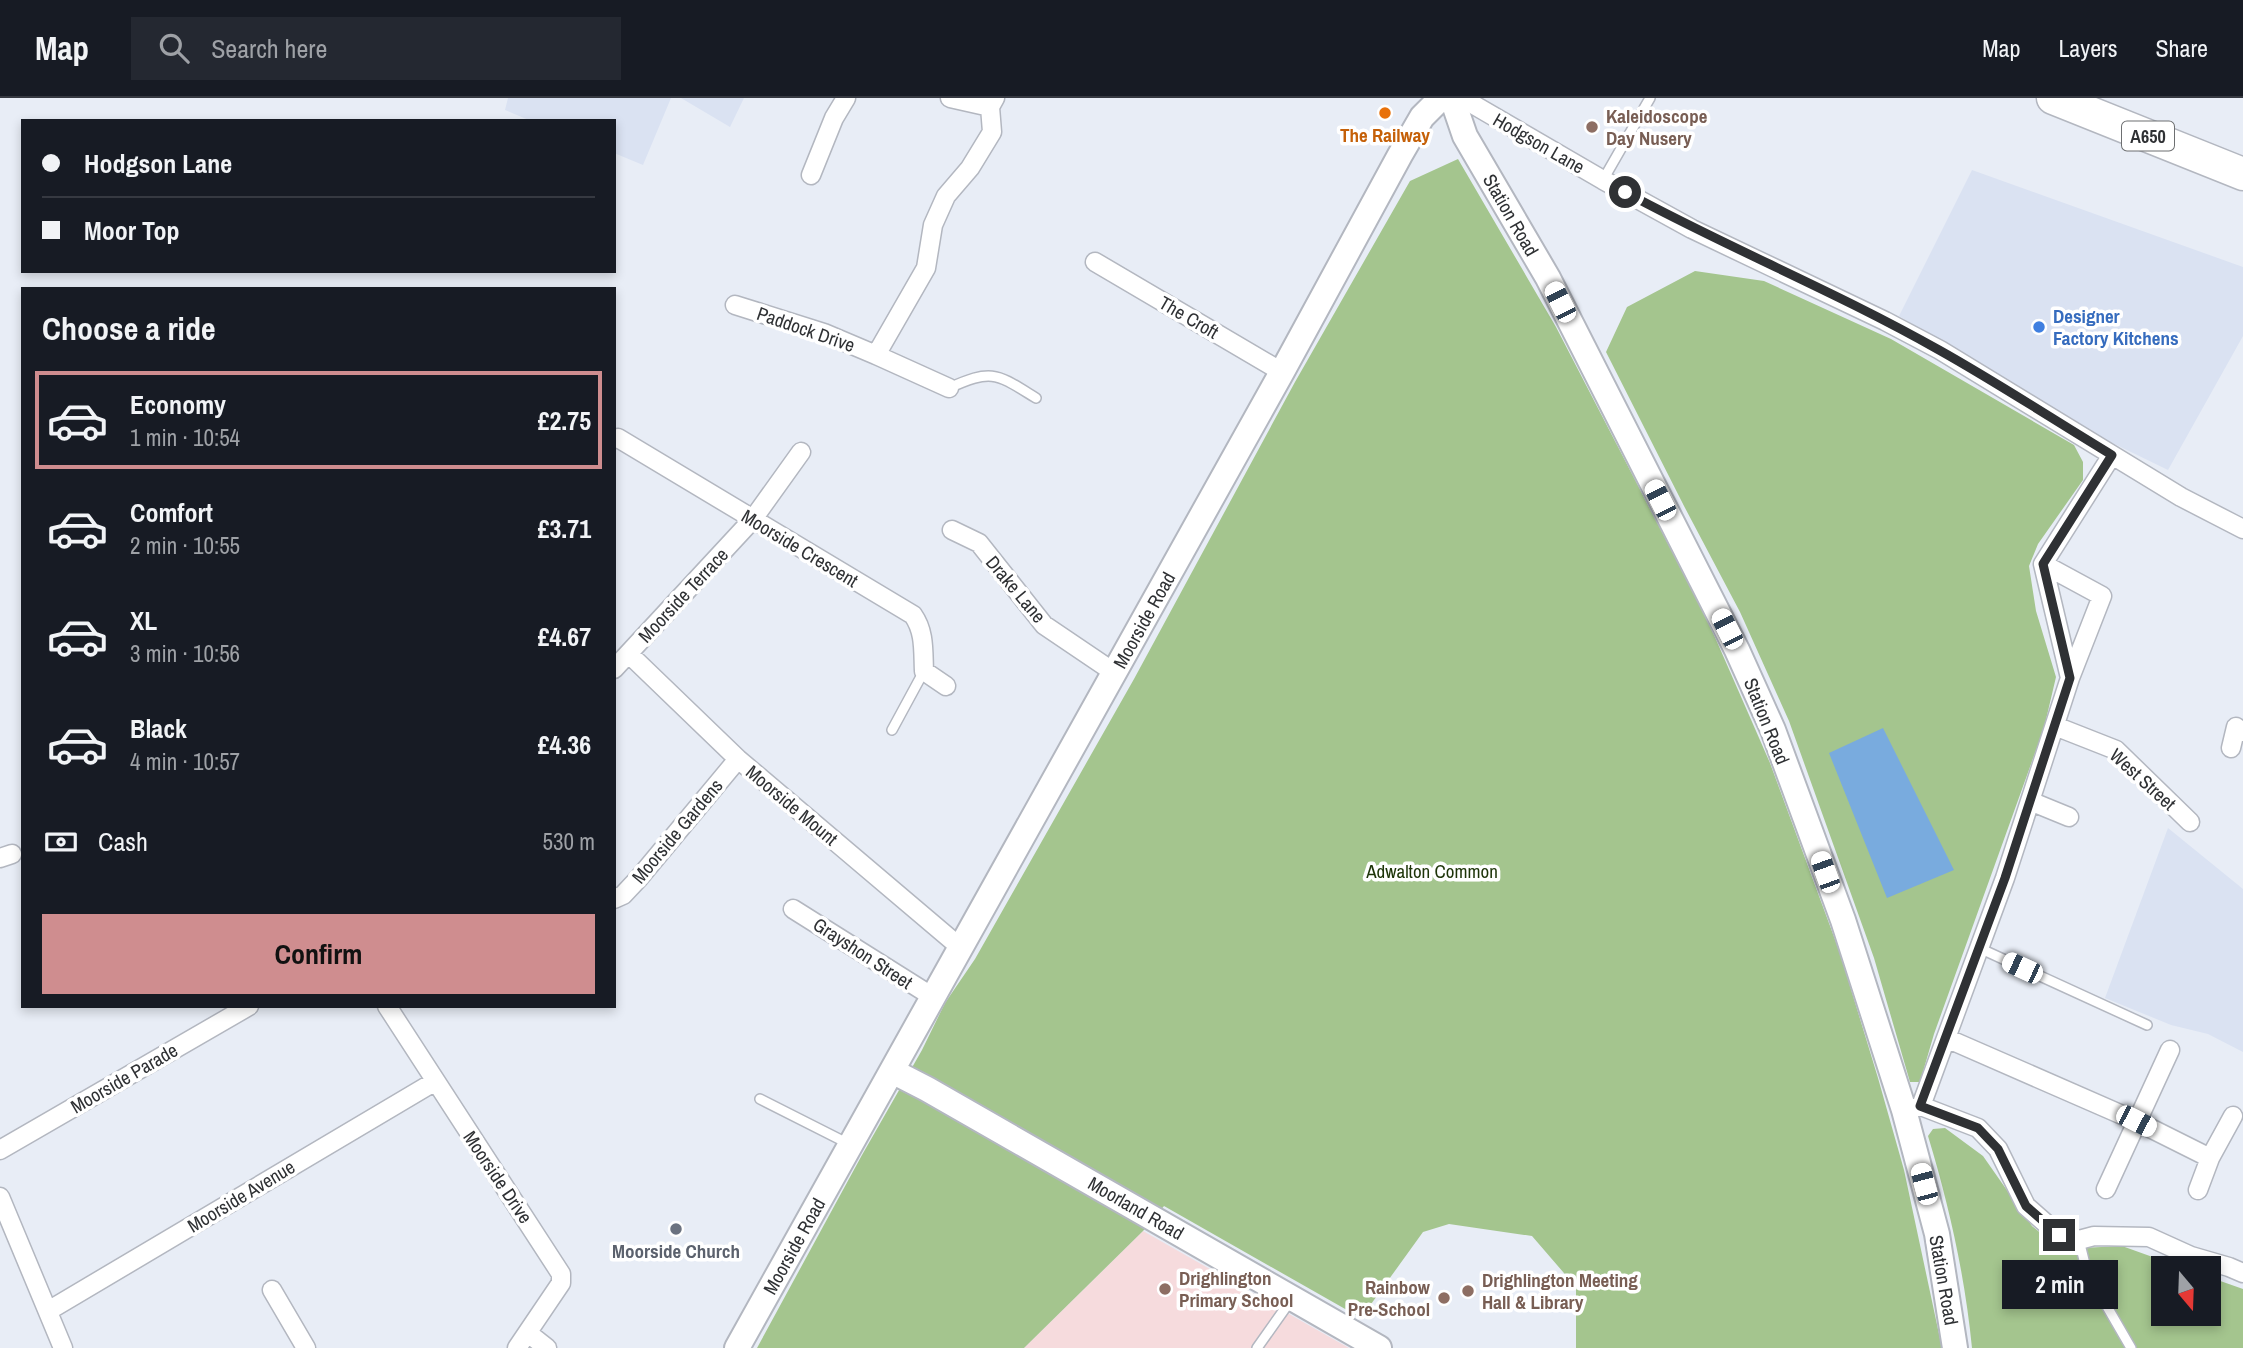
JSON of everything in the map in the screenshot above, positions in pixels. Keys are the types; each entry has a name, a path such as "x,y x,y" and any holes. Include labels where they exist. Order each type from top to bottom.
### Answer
{"highway":[{"name":"A650","path":"2053,98 2243,174"}],"street":[{"path":"811,175 834,118 846,98"},
{"path":"950,98 992,102"},
{"name":"Moorside Road","path":"737,1348 1422,117 1441,98"},
{"name":"Station Road","path":"1452,98 1465,136 1548,278 1737,650 1773,730 1912,1108 1937,1234 1955,1348"},
{"name":"Hodgson Lane","path":"1462,98 1692,229 1940,350 2181,497 2243,528"},
{"name":"Paddock Drive","path":"876,355 926,268 933,225 946,196 970,168 992,132 992,102"},
{"name":"The Croft","path":"1095,262 1282,372"},
{"name":"Paddock Drive","path":"735,305 824,333 949,388"},
{"name":"Moorside Crescent","path":"616,438 913,615 920,624 923,639 923,671"},
{"name":"Moorside Terrace","path":"616,667 753,519 801,452"},
{"path":"2070,678 2043,564 2112,455"},
{"name":"Drake Lane","path":"953,530 979,543 1044,625 1115,673"},
{"path":"2043,564 2102,596 2070,678 2005,878 1946,1038 1912,1108 1978,1128 1998,1149 2026,1206 2059,1235 2079,1240 2094,1236 2149,1237 2191,1256 2243,1273"},
{"name":"Moorside Mount","path":"629,654 738,759 961,948"},
{"path":"923,671 946,686"},
{"name":"West Street","path":"2055,726 2116,750 2190,822"},
{"path":"2231,748 2236,727 2243,732"},
{"name":"Moorside Gardens","path":"616,898 623,895 639,878 738,759"},
{"path":"2031,802 2069,817"},
{"name":"Grayshon Street","path":"793,909 933,998"},
{"name":"Moorside Parade","path":"0,1150 246,1008"},
{"name":"Moorside Drive","path":"388,1008 561,1274 561,1283 517,1348"},
{"path":"1946,1038 2136,1121 2210,1158"},
{"path":"2106,1189 2170,1050"},
{"name":"Moorland Road","path":"892,1071 1379,1348"},
{"name":"Moorside Avenue","path":"48,1311 435,1082"},
{"path":"2198,1190 2210,1158 2233,1116"},
{"path":"0,1197 63,1348"},
{"path":"272,1290 306,1348"},
{"path":"528,1333 547,1348"}],"lane":[{"path":"1602,180 1650,98"},
{"path":"949,388 973,377 1002,377 1036,398"},
{"path":"892,730 923,671"},
{"path":"1979,948 2147,1025"},
{"path":"760,1099 850,1145"},
{"path":"2079,1240 2087,1272 2131,1348"},
{"path":"1257,1348 1292,1299"}],"shaded area":[{"path":"508,98 671,98 643,165 616,154 616,119 526,119 505,110"},
{"path":"681,98 744,98 730,127"},
{"path":"1972,170 2243,267 2243,336 2168,470 2096,435 1899,316"},
{"path":"2168,828 2243,889 2243,1052 2208,1034 2171,1025 2105,998"},
{"name":"Drighlington Primary School","path":"1143,1231 1349,1348 1024,1348"}],"green space":[{"name":"Adwalton Common","path":"1458,159 1556,327 1707,619 1770,763 1840,953 1878,1078 1904,1170 1942,1348 1576,1348 1576,1287 1532,1236 1449,1224 1423,1232 1361,1318 1164,1206 1143,1231 1024,1348 757,1348 922,1050 945,1003 975,959 1134,679 1295,382 1410,181"},
{"path":"1695,271 1764,281 1891,339 2074,445 2083,462 2083,480 2038,544 2029,566 2036,611 2056,677 2044,728 1934,1034 1920,1082 1910,1082 1874,958 1789,721 1740,612 1606,352 1627,307"},
{"path":"1945,1128 1983,1156 2032,1226 2060,1249 2122,1246 2151,1256 2151,1326 2221,1326 2221,1281 2243,1289 2243,1348 1972,1348 1955,1241 1928,1136 1933,1129"}],"water":[{"path":"1883,728 1954,870 1887,898 1829,753"}],"place":[{"name":"The Railway","path":"1385,113"},
{"name":"Kaleidoscope Day Nusery","path":"1592,127"},
{"name":"Designer Factory Kitchens","path":"2039,327"},
{"name":"Moorside Church","path":"676,1229"},
{"name":"Drighlington Primary School","path":"1165,1289"},
{"name":"Drighlington Meeting Hall & Library","path":"1468,1291"},
{"name":"Rainbow Pre-School","path":"1444,1298"}],"route":[{"path":"1625,192 1692,229 1940,350 2112,455 2043,564 2070,678 2005,878 1920,1106 1978,1128 1998,1149 2026,1206 2059,1235"}]}
